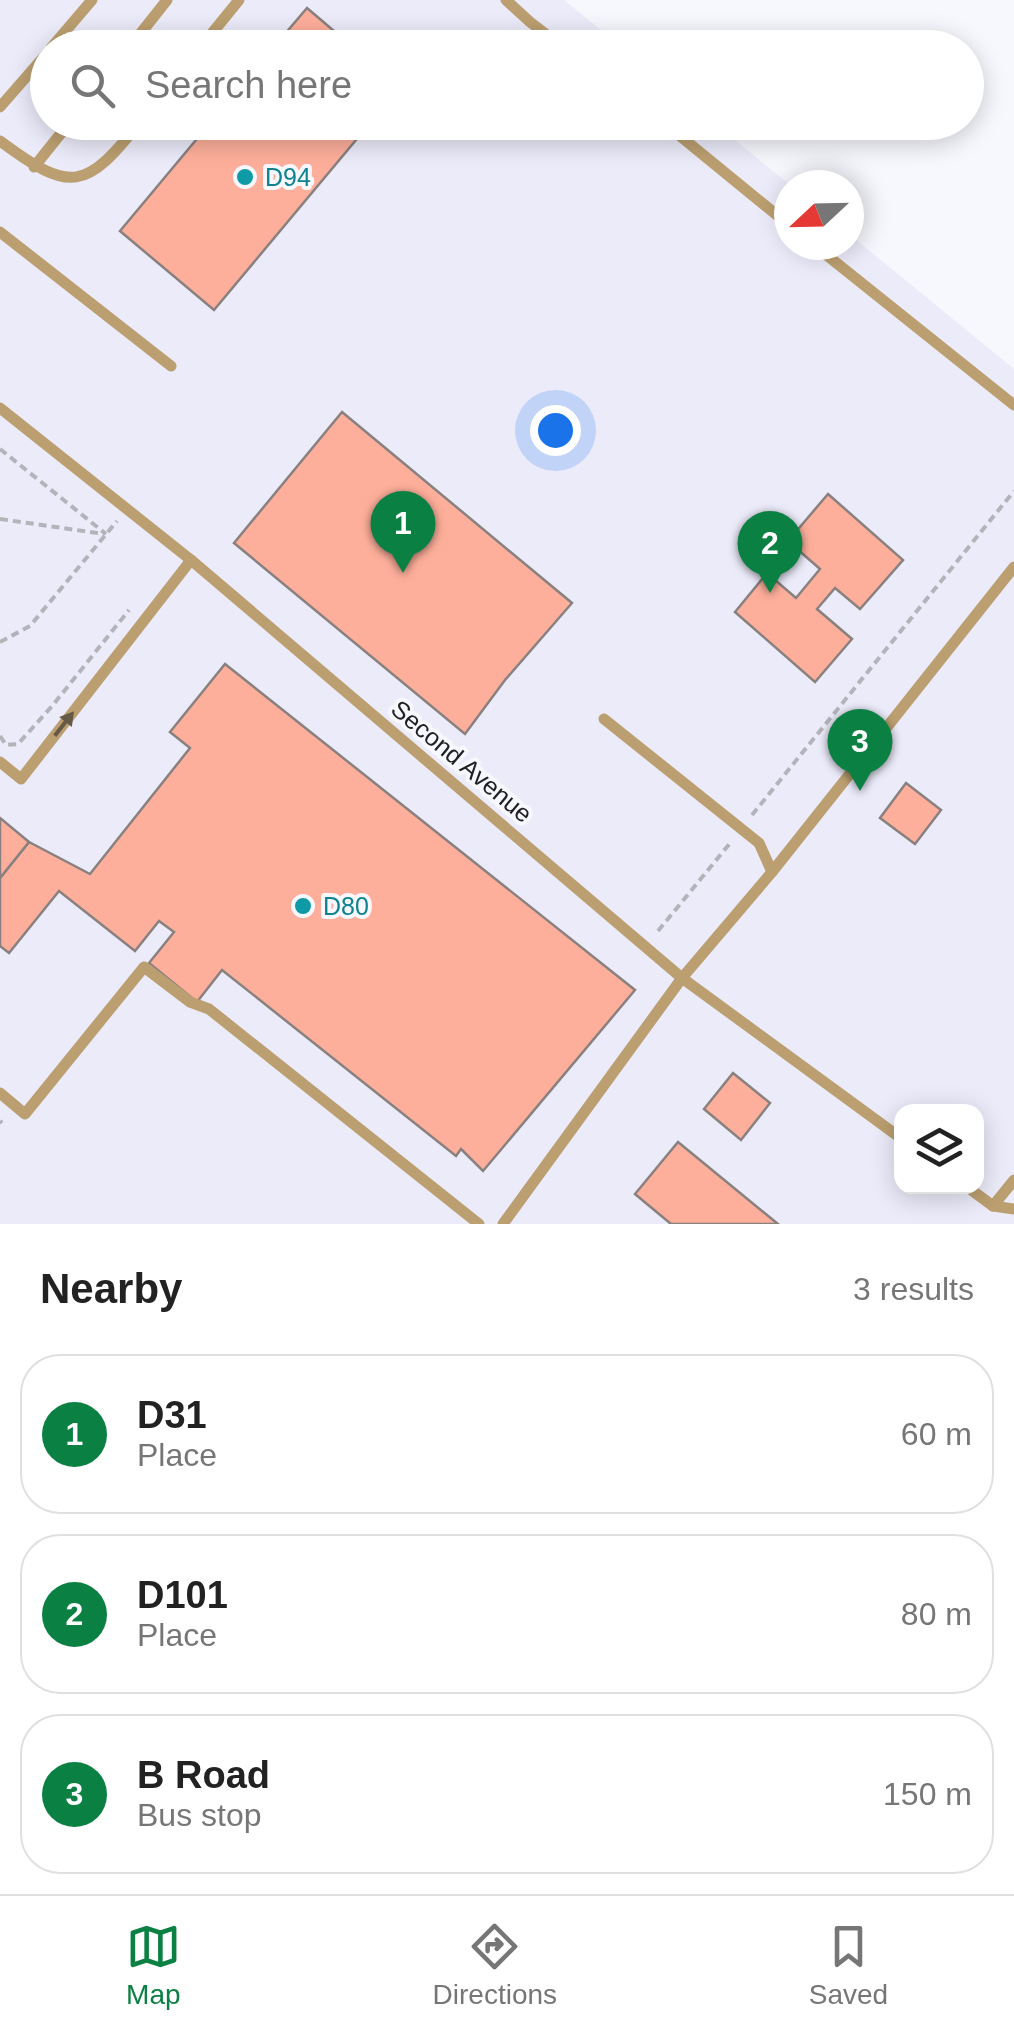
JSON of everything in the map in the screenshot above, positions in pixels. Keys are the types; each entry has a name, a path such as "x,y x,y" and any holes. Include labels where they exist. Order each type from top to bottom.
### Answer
{"lane":[{"path":"66,30 92,0"},
{"path":"143,30 167,0"},
{"path":"215,30 239,0"},
{"path":"506,0 540,30"},
{"path":"0,107 30,72"},
{"path":"34,167 56,140"},
{"path":"0,142 34,167 74,177 88,174 125,140"},
{"path":"685,140 774,213"},
{"path":"0,232 171,366"},
{"path":"833,260 1014,404"},
{"name":"Second Avenue","path":"0,408 191,560 682,978 894,1133"},
{"path":"0,762 21,779 191,560"},
{"path":"503,1224 682,978 772,872 1014,567"},
{"path":"604,719 759,843 772,872"},
{"path":"0,1093 25,1114 144,967 190,1002 209,1009 479,1224"},
{"path":"993,1206 1014,1180"},
{"path":"977,1194 993,1206 1014,1210"}],"path":[{"path":"0,449 106,534"},
{"path":"744,826 1014,491"},
{"path":"0,642 30,626 126,509"},
{"path":"0,518 106,534"},
{"path":"0,736 6,745 18,744 129,610"},
{"path":"658,931 731,841"}],"shaded area":[{"path":"0,0 564,0 601,30 30,30 30,140 735,140 774,172 774,260 864,260 864,246 1014,369 1014,1224 0,1224"}],"building":[{"path":"307,8 333,30 288,30"},
{"name":"D94","path":"196,140 356,140 214,310 120,231"},
{"path":"342,412 572,603 505,680 465,734 234,543"},
{"path":"828,494 903,560 860,609 835,588 817,609 852,639 815,682 735,612 767,573 796,598 820,569 788,541"},
{"name":"D80","path":"225,664 635,990 483,1171 461,1149 456,1156 222,970 197,1002 149,963 174,932 159,921 135,951 59,891 9,953 0,946 0,878 29,842 90,874 190,748 170,732"},
{"path":"906,783 941,810 915,844 880,818"},
{"path":"0,818 29,842 0,878"},
{"path":"733,1073 770,1103 741,1140 704,1109"},
{"path":"678,1142 778,1224 671,1224 635,1194"}],"place":[{"name":"D94","path":"245,177"},
{"name":"D31","path":"403,573"},
{"name":"D101","path":"770,593"},
{"name":"B Road","path":"860,791"},
{"name":"D80","path":"303,906"}]}
